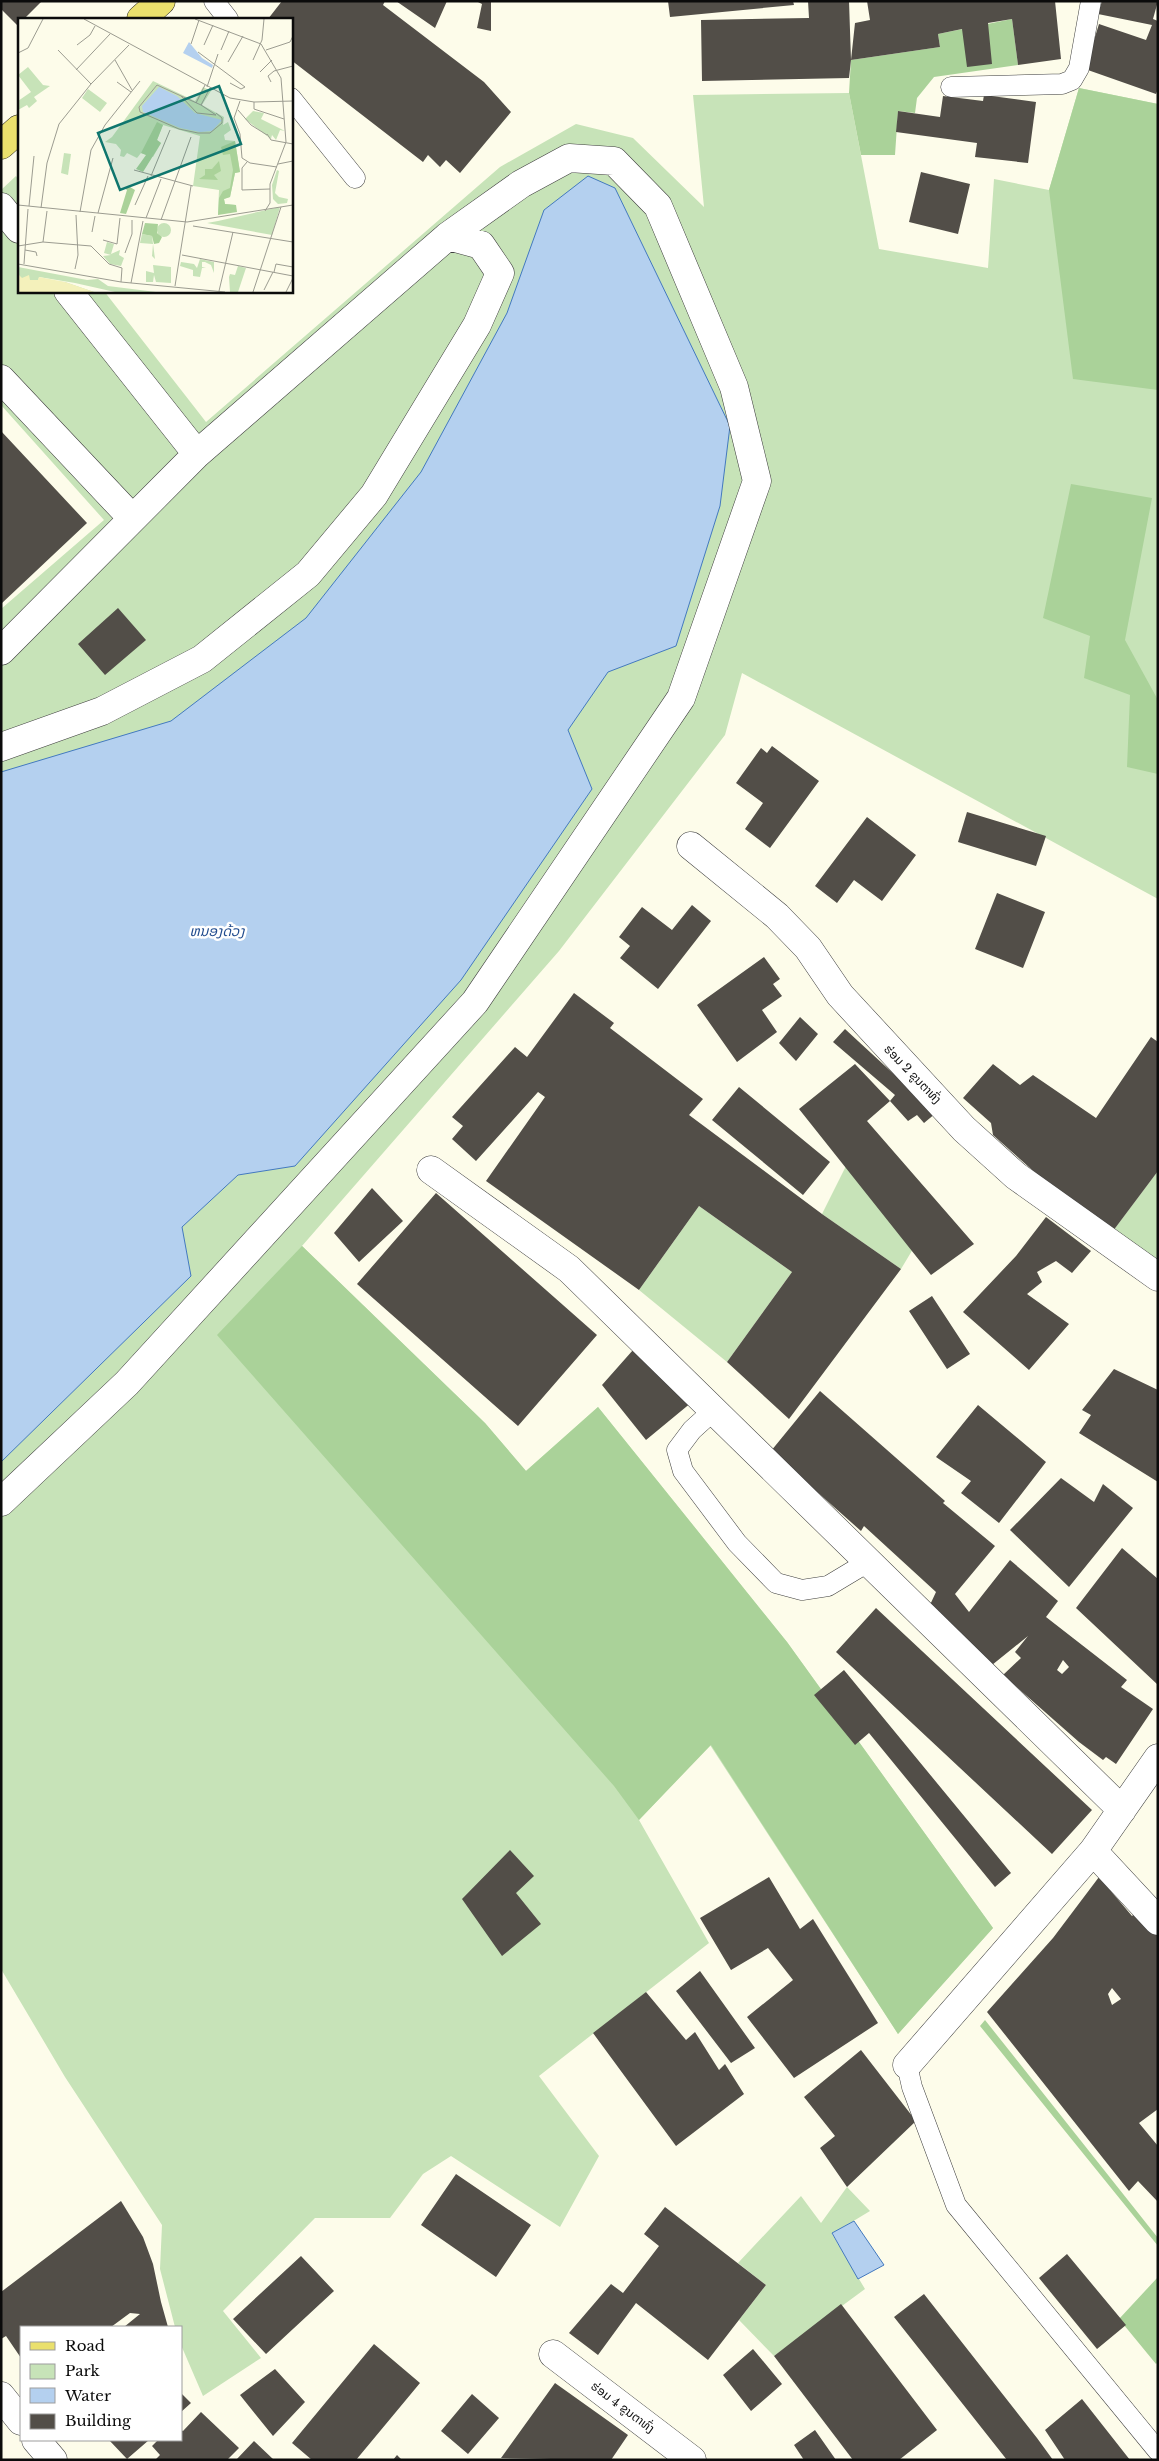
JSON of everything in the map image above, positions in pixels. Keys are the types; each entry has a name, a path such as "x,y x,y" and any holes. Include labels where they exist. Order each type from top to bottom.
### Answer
{"main road":[{"path":"142,18 161,1"},
{"path":"1,145 18,130"}],"street":[{"path":"1,651 197,454 448,236 521,184 569,158 614,161 658,206 734,387 757,481 681,698 475,1002 128,1383 1,1502"},
{"path":"1,207 18,228"},
{"path":"1,748 102,711 202,659 308,574 374,495 477,325 500,274 481,245 448,236"},
{"path":"69,292 197,454"},
{"path":"1,379 132,518"},
{"name":"ຮ່ອມ 2 ຂູນຕາທົ່ງ","path":"691,846 777,916 808,948 840,995 964,1129 1016,1176 1158,1277"},
{"path":"431,1170 569,1269 1122,1810"},
{"path":"907,2065 1093,1851 1158,1758"},
{"path":"1093,1851 1158,1921"},
{"name":"ຮ່ອມ 4 ຂູນຕາທົ່ງ","path":"553,2354 692,2460"},
{"path":"1,2396 20,2421"},
{"path":"37,2441 53,2460"}],"lane":[{"path":"214,1 227,18"},
{"path":"952,87 1062,84 1072,80 1079,68 1091,1"},
{"path":"292,99 355,178"},
{"path":"714,1411 692,1430 677,1450 683,1471 737,1543 776,1583 802,1590 828,1586 868,1562"},
{"path":"907,2065 912,2087 956,2205 1158,2451"}],"green space":[{"path":"1012,19 1018,65 934,77 917,98 915,113 898,111 895,155 861,155 849,93 851,60 940,47 938,34"},
{"path":"1079,88 1158,104 1158,899 742,673 725,735 559,951 302,1246 485,1423 526,1471 598,1407 787,1642 993,1928 898,2034 710,1745 639,1820 709,1943 539,2076 599,2156 560,2227 451,2156 423,2174 390,2218 315,2218 223,2311 261,2358 203,2396 182,2347 182,2326 175,2326 160,2269 162,2225 65,2077 1,1969 1,609 104,520 1,405 1,190 16,176 18,179 18,292 105,292 206,422 500,167 576,124 633,138 704,207 693,95 849,93 879,249 988,268 994,179 1049,190"},
{"path":"1079,88 1158,104 1158,390 1073,379 1049,190"},
{"path":"1071,484 1152,498 1125,640 1158,700 1158,774 1127,767 1130,695 1084,678 1090,636 1043,618"},
{"path":"846,1166 913,1249 901,1269 822,1214"},
{"path":"1158,1171 1158,1261 1113,1231"},
{"path":"699,1206 792,1272 727,1362 639,1290"},
{"path":"302,1246 485,1423 526,1471 598,1407 787,1642 993,1928 898,2034 711,1745 639,1820 614,1786 217,1335"},
{"path":"985,2020 1158,2238 1158,2246 980,2026"},
{"path":"847,2187 870,2211 832,2234 865,2289 774,2356 739,2320 766,2285 738,2263 801,2196 821,2223"},
{"path":"1158,2277 1158,2362 1156,2364 1119,2319"}],"water":[{"name":"ຫນອງດ້ວງ","path":"588,176 615,188 730,426 720,506 676,646 608,672 568,730 592,789 461,980 295,1166 238,1175 182,1227 191,1276 1,1462 1,772 171,721 306,618 421,472 507,313 544,210"},
{"path":"854,2221 884,2265 858,2279 832,2233"}],"building":[{"path":"1,1 42,1 25,18 18,18 17,25 1,9"},
{"path":"282,1 385,1 383,5 484,82 511,112 460,173 446,160 440,167 428,155 423,162 292,61 292,18 269,18"},
{"path":"396,1 447,1 435,28"},
{"path":"476,1 491,1 491,31 477,28 482,4"},
{"path":"668,1 793,1 794,5 670,17"},
{"path":"808,1 849,1 851,60 849,78 702,81 701,20 809,18"},
{"path":"867,1 1055,1 1061,59 1018,65 1012,19 988,23 992,64 967,67 962,29 938,34 940,47 851,60 855,23 870,20"},
{"path":"1102,1 1158,1 1153,19 1158,21 1158,89 1156,94 1085,69 1099,24 1146,40 1152,25 1098,14"},
{"path":"984,95 1036,102 1028,163 975,157 977,143 896,132 898,111 940,117 943,96 983,101"},
{"path":"921,172 970,184 958,234 909,222"},
{"path":"1,431 87,523 1,604"},
{"path":"118,608 146,640 105,675 78,644"},
{"path":"772,746 819,781 770,848 745,829 763,803 736,783 761,748 767,753"},
{"path":"967,812 1046,836 1036,866 958,842"},
{"path":"867,817 916,855 882,901 854,880 837,903 815,886"},
{"path":"997,893 1045,912 1023,968 975,949"},
{"path":"692,905 711,921 658,989 620,958 630,946 619,937 642,907 672,930"},
{"path":"764,957 780,979 773,984 782,996 762,1010 777,1032 737,1062 697,1005"},
{"path":"574,993 614,1023 610,1028 703,1099 689,1115 822,1214 901,1269 789,1419 727,1362 792,1272 699,1206 639,1290 486,1181 545,1097 538,1092 476,1161 452,1139 463,1126 452,1117 515,1047 527,1057"},
{"path":"800,1017 818,1034 796,1061 779,1043"},
{"path":"845,1029 936,1113 924,1123 917,1115 908,1121 890,1101 895,1095 833,1042"},
{"path":"1151,1037 1158,1042 1158,1171 1113,1231 1050,1186 993,1135 991,1123 963,1098 993,1064 1020,1085 1033,1075 1096,1118"},
{"path":"855,1064 890,1101 867,1121 974,1244 931,1275 799,1109"},
{"path":"739,1087 830,1162 803,1195 712,1120"},
{"path":"372,1188 403,1221 359,1262 334,1233"},
{"path":"436,1193 597,1335 518,1426 357,1284"},
{"path":"1046,1217 1091,1251 1072,1273 1056,1261 1037,1272 1042,1282 1027,1294 1069,1324 1029,1370 963,1312 1016,1256"},
{"path":"932,1296 970,1354 947,1369 909,1311"},
{"path":"633,1350 692,1402 646,1440 602,1385"},
{"path":"1114,1369 1158,1390 1158,1482 1079,1433 1091,1415 1082,1410"},
{"path":"820,1391 945,1501 943,1503 995,1546 955,1594 969,1612 1010,1560 1058,1601 1046,1617 1127,1680 1121,1687 1153,1709 1116,1764 1106,1757 1103,1760 1079,1742 1003,1675 1021,1658 1015,1652 1028,1636 992,1665 929,1607 936,1592 864,1526 861,1531 771,1451","holes":["1063,1660 1069,1667 1062,1674 1057,1670"]},
{"path":"978,1405 1046,1462 999,1523 961,1493 971,1481 936,1457"},
{"path":"1061,1478 1094,1502 1103,1484 1133,1508 1069,1587 1010,1530"},
{"path":"1122,1548 1158,1579 1158,1685 1076,1608"},
{"path":"876,1608 1092,1810 1052,1854 836,1652"},
{"path":"844,1670 1011,1873 995,1887 869,1733 855,1745 814,1695"},
{"path":"510,1850 534,1876 516,1893 541,1924 502,1956 462,1899"},
{"path":"769,1877 800,1929 813,1919 878,2023 794,2078 747,2017 793,1980 768,1948 731,1970 700,1918"},
{"path":"1099,1877 1132,1916 1141,1908 1158,1926 1158,2109 1139,2123 1158,2146 1158,2202 1138,2181 1129,2191 987,2012 1053,1938","holes":["1112,1988 1121,1999 1112,2005 1108,1994"]},
{"path":"700,1971 755,2048 731,2063 676,1991"},
{"path":"646,1992 686,2040 695,2032 719,2070 725,2064 744,2094 676,2146 593,2033"},
{"path":"861,2050 916,2121 847,2187 820,2148 835,2136 804,2097"},
{"path":"456,2174 531,2225 496,2277 421,2225"},
{"path":"121,2201 143,2237 153,2264 168,2326 125,2326 140,2314 130,2313 112,2326 20,2326 20,2357 6,2336 1,2339 1,2292"},
{"path":"665,2207 766,2285 708,2360 636,2303 598,2355 569,2333 611,2284 623,2293 659,2246 644,2234"},
{"path":"1067,2254 1126,2325 1097,2349 1039,2278"},
{"path":"301,2256 334,2291 266,2354 233,2319"},
{"path":"924,2294 1053,2460 1007,2460 894,2317"},
{"path":"841,2304 937,2430 899,2460 853,2460 774,2356"},
{"path":"374,2344 420,2383 356,2460 312,2460 292,2443"},
{"path":"753,2349 782,2384 751,2411 723,2375"},
{"path":"275,2369 305,2402 273,2436 240,2395"},
{"path":"555,2383 628,2435 611,2460 501,2458"},
{"path":"182,2394 191,2403 182,2411"},
{"path":"472,2394 499,2418 468,2454 441,2431"},
{"path":"1082,2399 1130,2460 1065,2460 1045,2430"},
{"path":"201,2412 239,2448 227,2460 155,2460 160,2455 152,2446 157,2441 182,2441 183,2431"},
{"path":"815,2430 836,2460 804,2460 794,2445"},
{"path":"110,2441 148,2441 127,2459"},
{"path":"254,2441 274,2460 236,2460"},
{"path":"397,2455 402,2460 393,2460"}]}
